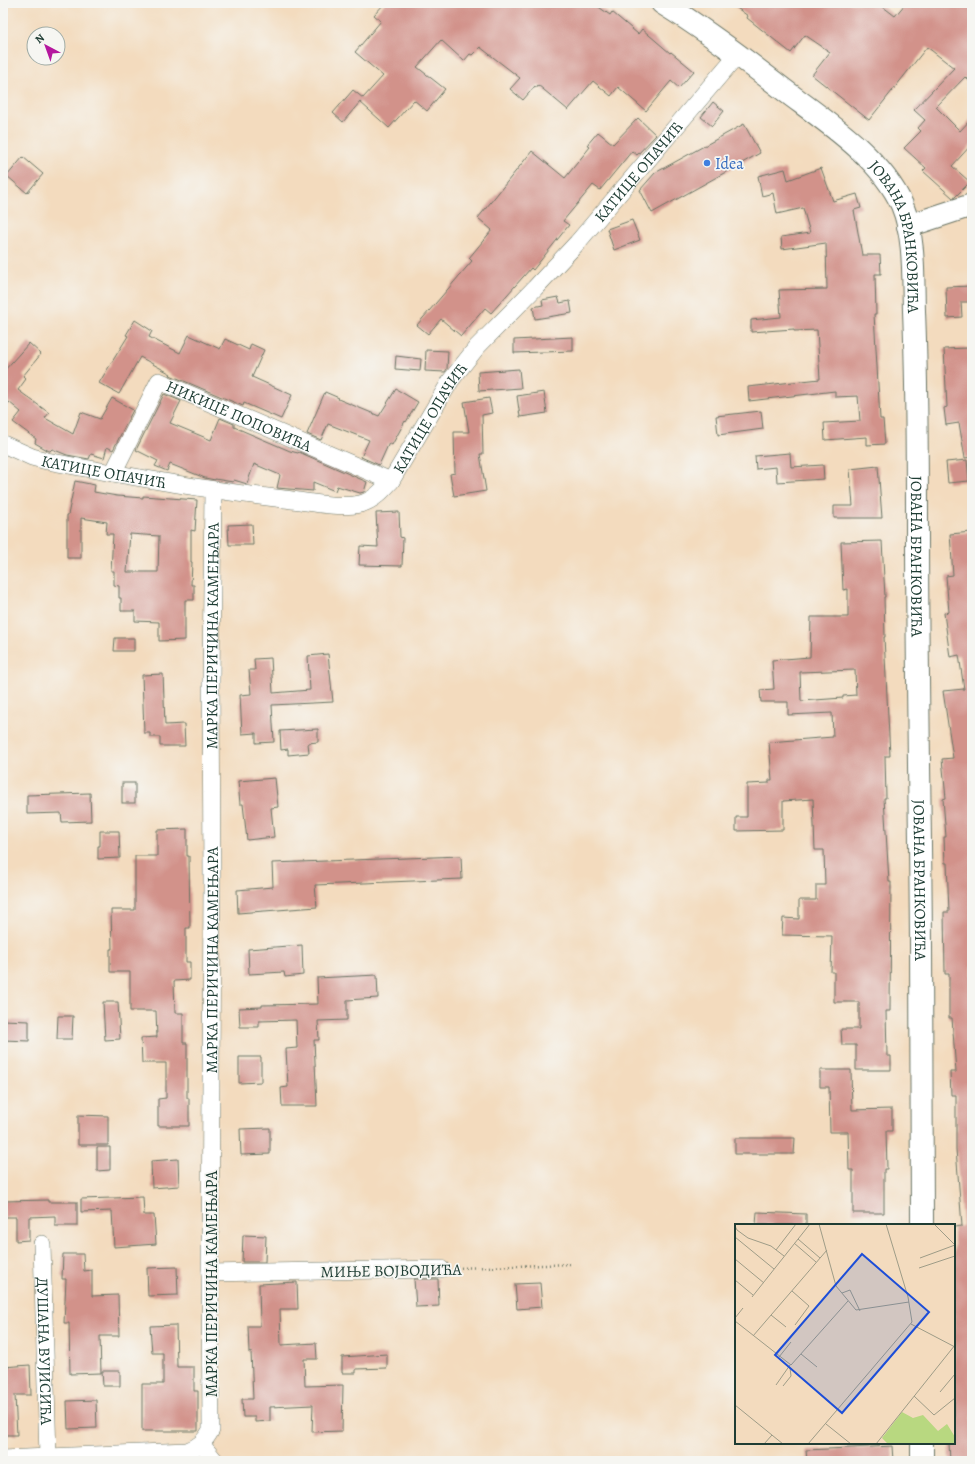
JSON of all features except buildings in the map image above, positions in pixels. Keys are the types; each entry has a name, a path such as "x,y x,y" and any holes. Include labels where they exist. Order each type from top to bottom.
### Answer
{"main road":[{"name":"ЈОВАНА БРАНКОВИЋА","path":"662,3 690,20 737,54 819,116 865,156 882,174 896,193 908,226 913,275 917,393 922,1224"},
{"path":"908,226 972,205"},
{"path":"922,1444 922,1461"}],"street":[{"name":"КАТИЦЕ ОПАЧИЋ","path":"3,444 32,457 113,473 213,490 326,504 351,505 368,501 384,490 391,481 450,380 462,365 477,347 577,243 737,54"},
{"name":"НИКИЦЕ ПОПОВИЋА","path":"113,473 159,381 391,481"},
{"name":"МАРКА ПЕРИЧИНА КАМЕЊАРА","path":"201,1444 207,1438 211,1430 211,682 213,490"},
{"name":"ДУШАНА ВУЈИСИЋА","path":"42,1244 48,1457"},
{"name":"МИЊЕ ВОЈВОДИЋА","path":"210,1273 441,1269"},
{"path":"3,1459 187,1450 195,1448 201,1444 215,1461"}],"path":[{"name":"МИЊЕ ВОЈВОДИЋА","path":"441,1269 572,1264"}],"place":[{"name":"Idea","path":"707,163"}]}
